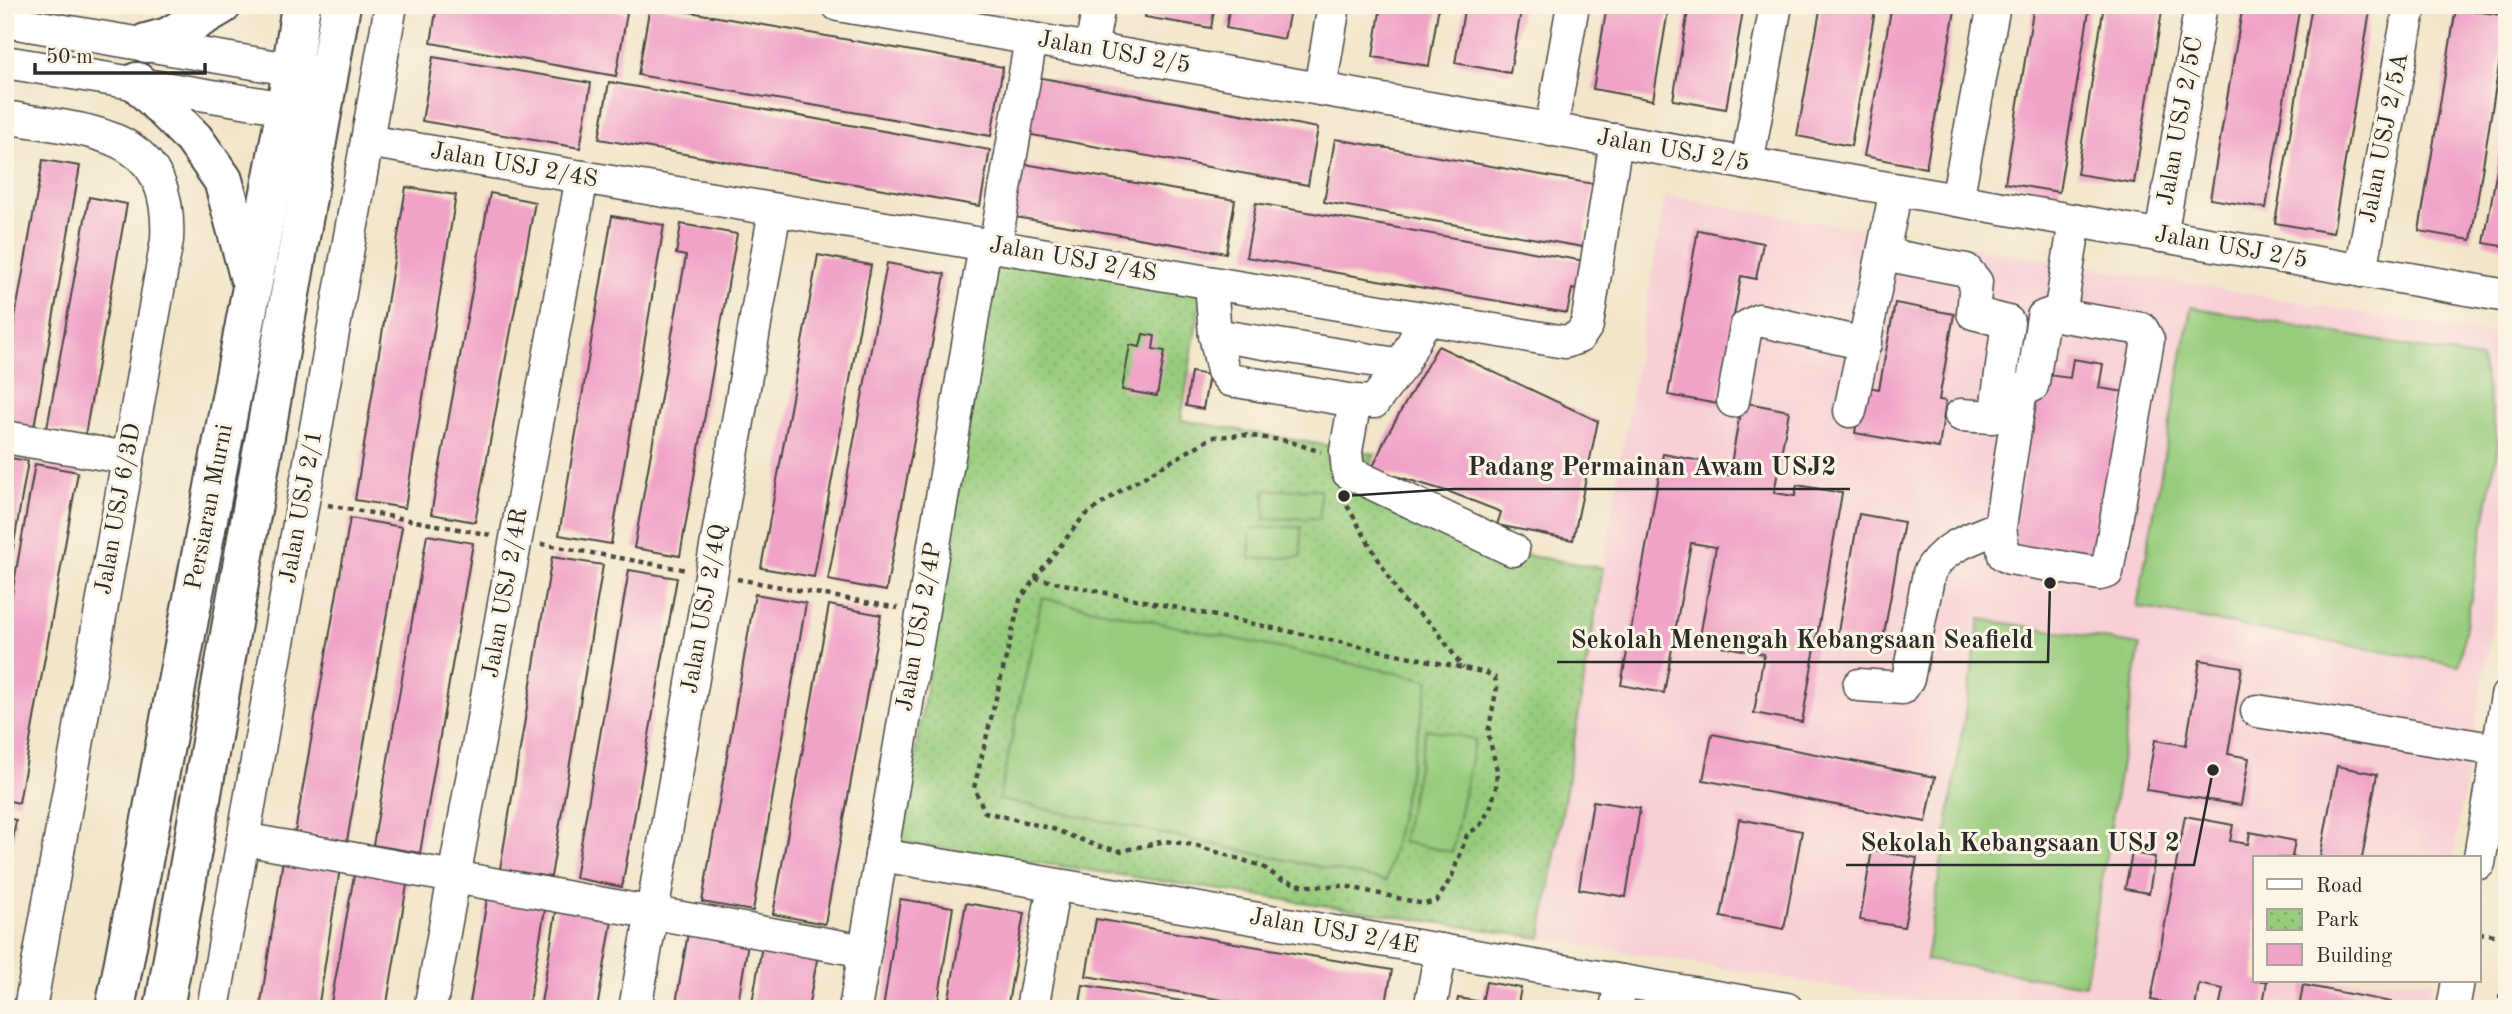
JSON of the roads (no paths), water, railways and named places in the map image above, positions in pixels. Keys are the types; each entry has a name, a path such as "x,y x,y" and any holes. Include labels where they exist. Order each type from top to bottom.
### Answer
{"main road":[{"path":"146,43 168,37 222,5"},
{"name":"Persiaran Murni","path":"164,1009 304,110 291,68 301,5"},
{"name":"Persiaran Murni","path":"115,1009 252,288 304,110 328,76 341,5"},
{"path":"137,82 194,139 223,180 252,288"}],"street":[{"name":"Jalan USJ 2/1","path":"213,1009 391,5"},
{"path":"1091,49 1099,5"},
{"path":"1320,89 1334,5"},
{"path":"1551,130 1573,5"},
{"path":"1746,164 1776,5"},
{"path":"1956,201 1994,5"},
{"name":"Jalan USJ 2/5C","path":"2161,236 2202,5"},
{"name":"Jalan USJ 2/5A","path":"2361,271 2410,5"},
{"name":"Jalan USJ 2/5","path":"852,6 2507,296"},
{"path":"5,22 146,43 328,76"},
{"name":"Jalan USJ 2/4P","path":"855,1009 922,613 1031,39"},
{"path":"5,62 304,110"},
{"name":"Jalan USJ 6/3D","path":"6,122 94,133 121,141 156,172 168,213 167,240 30,1009"},
{"name":"Jalan USJ 2/4S","path":"367,141 1565,342 1579,337 1587,325 1616,141"},
{"name":"Jalan USJ 2/4R","path":"429,1009 582,177"},
{"path":"1850,411 1896,190"},
{"name":"Jalan USJ 2/4Q","path":"635,1009 775,210"},
{"path":"2060,315 2075,221"},
{"path":"1883,254 1966,270 1976,282 1973,313 2008,322 1996,411 1992,417 1986,419 1962,415"},
{"path":"1211,283 1215,335 1223,371 1230,380 1374,402 1402,365 1425,319"},
{"path":"2046,314 2060,315 2136,327 2146,333 2148,340 2107,572 2100,574 2010,558 2004,555 2000,545 2000,527 2021,390 2032,386 2043,317 2046,314"},
{"path":"1733,401 1746,327 1759,320 1865,344"},
{"path":"1215,335 1402,365"},
{"path":"1355,401 1346,451 1345,463 1348,472 1513,550"},
{"path":"5,437 128,458"},
{"path":"1859,685 1902,688 1908,679 1929,573 1936,559 1945,551 2000,527"},
{"path":"2480,857 2507,696"},
{"path":"2257,711 2498,750"},
{"path":"243,839 865,951"},
{"name":"Jalan USJ 2/4E","path":"881,855 1441,950 1619,995 1787,1009"},
{"path":"1032,1009 1054,885"},
{"path":"1430,1009 1441,950"},
{"path":"2453,1009 2458,982"}],"place":[{"name":"Padang Permainan Awam USJ2","path":"1344,496"},
{"name":"Sekolah Menengah Kebangsaan Seafield","path":"2050,583"},
{"name":"Sekolah Kebangsaan USJ 2","path":"2213,770"}]}
